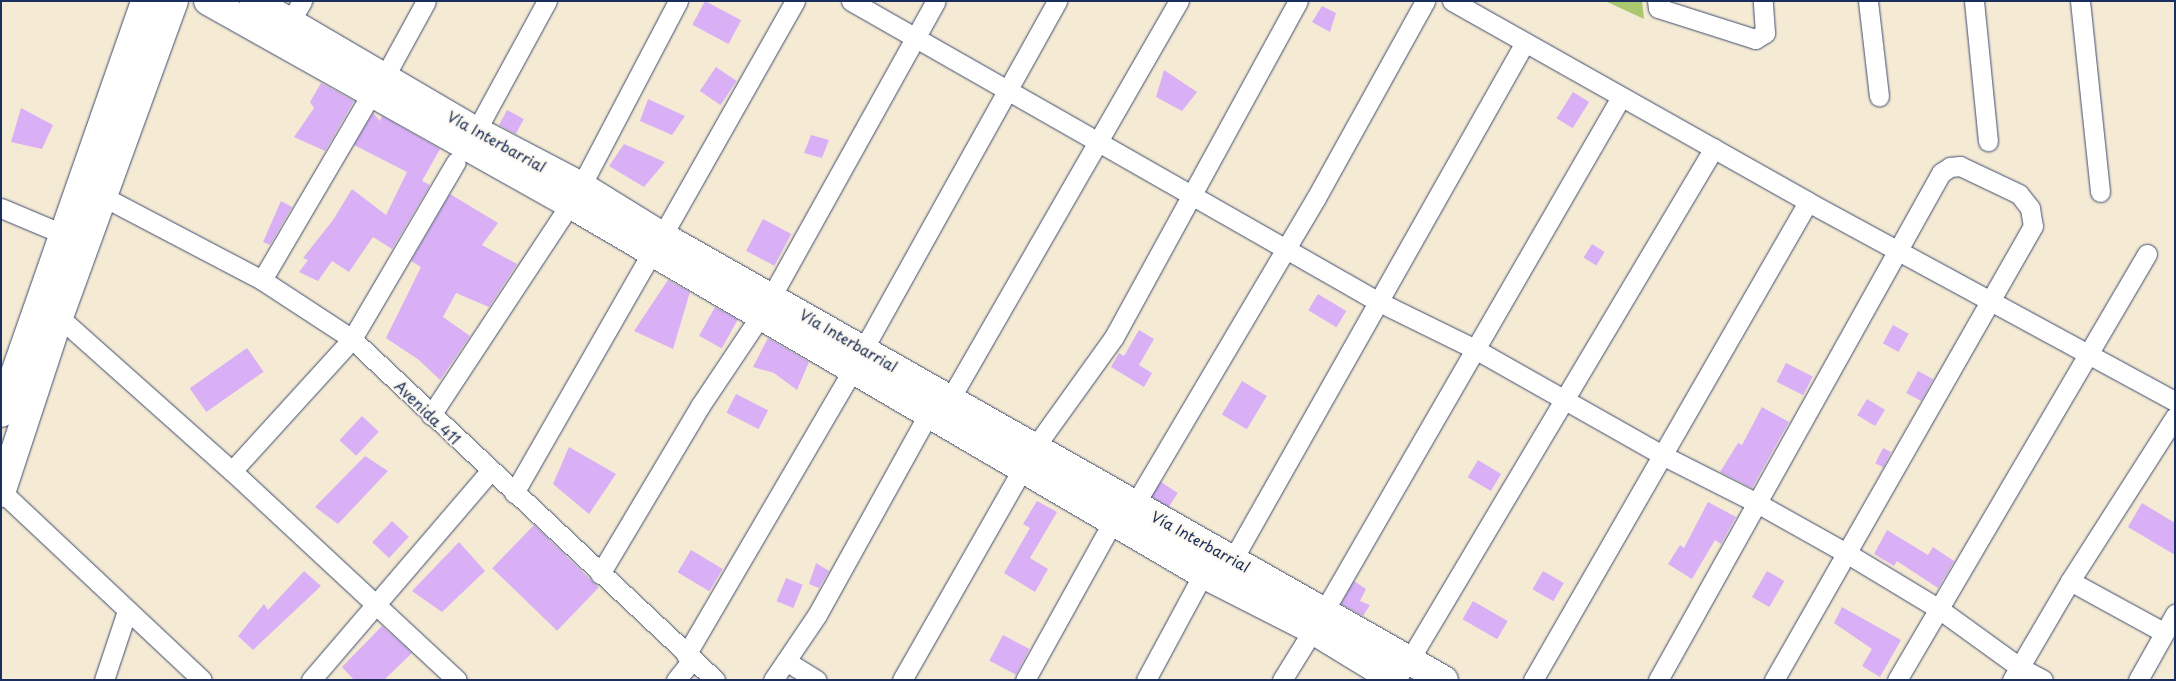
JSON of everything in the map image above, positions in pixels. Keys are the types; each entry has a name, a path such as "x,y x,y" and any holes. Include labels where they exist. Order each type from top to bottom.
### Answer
{"main road":[{"path":"1,413 145,1"},
{"path":"2,493 59,317 174,1"},
{"name":"Vía Interbarrial","path":"208,1 476,132 657,244 859,358 1029,458 1113,521 1203,574 1318,620"},
{"name":"Vía Interbarrial","path":"254,1 295,12 378,85 575,195"},
{"name":"Vía Interbarrial","path":"1029,458 1135,504 1233,559 1318,620 1400,673 1444,680"}],"street":[{"path":"262,280 426,1"},
{"path":"476,132 547,1"},
{"path":"431,415 575,195 678,1"},
{"path":"514,493 795,1"},
{"path":"850,1 1005,91 1379,302 1473,348 1662,456 1757,502 1939,609 2016,673 2043,680"},
{"path":"600,574 700,406 766,305 936,1"},
{"path":"676,680 859,358 1005,91 1057,1"},
{"path":"773,680 817,615 940,406 1099,144 1179,1"},
{"path":"902,680 1029,458 1114,337 1193,197 1298,1"},
{"path":"1135,504 1285,249 1425,1"},
{"path":"1452,1 1524,44 1808,202 1900,250 2175,401"},
{"path":"1658,1 1658,8 1754,39 1765,33 1763,1"},
{"path":"1868,1 1879,96"},
{"path":"1974,1 1988,140"},
{"path":"2080,1 2100,192"},
{"path":"1233,559 1524,44"},
{"path":"1282,680 1473,348 1621,97"},
{"path":"1400,673 1714,148"},
{"path":"232,471 352,339 456,162"},
{"path":"1658,680 1900,250 1941,173 1950,167 1960,166 2019,194 2030,208 2033,226 1848,554 1774,680"},
{"name":"Avenida 411","path":"102,196 262,280 352,339 689,658 715,680"},
{"path":"1533,680 1808,202"},
{"path":"1,208 63,234"},
{"path":"1897,680 2147,254"},
{"path":"59,317 378,604 457,680"},
{"path":"2016,673 2070,581 2175,417"},
{"path":"311,680 490,471"},
{"path":"2,493 202,680"},
{"path":"1025,680 1113,521"},
{"path":"1146,680 1203,574"},
{"path":"2070,581 2163,632"},
{"path":"104,680 127,611"},
{"path":"2138,680 2163,632 2175,614"},
{"path":"786,661 817,680"}],"green space":[{"path":"1605,1 1642,1 1644,19"}],"building":[{"path":"705,1 741,20 729,44 692,25"},
{"path":"1322,6 1336,13 1330,32 1312,22"},
{"path":"716,67 737,81 721,105 700,91"},
{"path":"1164,70 1197,92 1182,111 1156,97"},
{"path":"321,83 354,101 325,151 294,137 314,108 310,102"},
{"path":"1573,92 1589,102 1573,128 1557,118"},
{"path":"648,99 685,116 672,135 640,121"},
{"path":"21,108 53,125 42,149 11,142"},
{"path":"507,110 524,119 516,134 499,125"},
{"path":"373,113 380,121 382,116 440,149 422,181 430,185 392,249 373,237 349,272 332,261 318,281 299,272 308,260 303,258 333,220 352,189 386,215 407,172 354,145"},
{"path":"811,135 829,140 822,158 804,153"},
{"path":"624,144 665,162 644,187 609,166"},
{"path":"450,194 498,223 482,245 517,264 489,307 456,293 443,317 470,336 440,380 419,360 386,338 421,267 411,261"},
{"path":"281,201 292,207 270,245 263,242"},
{"path":"763,219 791,234 774,266 746,251"},
{"path":"1592,244 1605,252 1596,266 1584,258"},
{"path":"668,280 690,292 673,349 634,331"},
{"path":"1318,294 1346,311 1337,327 1308,310"},
{"path":"715,307 738,320 722,348 699,336"},
{"path":"1893,325 1909,334 1899,352 1883,343"},
{"path":"1139,330 1154,339 1139,365 1152,373 1144,387 1111,367 1119,353 1124,356"},
{"path":"768,338 809,362 797,390 774,373 753,367"},
{"path":"247,348 264,372 206,412 190,388"},
{"path":"1786,363 1813,377 1803,395 1776,382"},
{"path":"1918,371 1933,379 1921,401 1906,393"},
{"path":"1242,381 1267,396 1247,429 1222,414"},
{"path":"736,394 768,410 759,429 726,413"},
{"path":"1867,399 1885,410 1875,426 1857,415"},
{"path":"1762,407 1789,422 1752,488 1720,472 1738,443 1742,445"},
{"path":"362,416 379,432 356,456 339,440"},
{"path":"569,447 616,474 589,514 553,484"},
{"path":"1883,448 1891,452 1883,467 1875,463"},
{"path":"365,456 388,471 338,524 315,507"},
{"path":"1478,460 1501,474 1491,491 1468,477"},
{"path":"1161,482 1178,493 1169,507 1152,496"},
{"path":"1037,501 1057,512 1030,558 1048,569 1035,592 1004,573 1030,528 1023,524"},
{"path":"1708,502 1736,517 1721,544 1715,540 1692,579 1668,564 1680,545 1684,548"},
{"path":"2142,503 2175,523 2175,555 2128,527"},
{"path":"392,521 409,537 389,558 372,542"},
{"path":"534,525 599,588 557,631 492,568"},
{"path":"1887,530 1928,555 1933,547 1954,561 1938,588 1897,561 1894,566 1874,554"},
{"path":"459,542 485,571 442,612 412,591"},
{"path":"691,550 723,569 709,591 678,572"},
{"path":"816,563 829,571 819,588 809,584"},
{"path":"304,571 321,586 253,650 238,636 264,604 268,610"},
{"path":"1543,571 1564,583 1553,601 1532,589"},
{"path":"1767,571 1784,581 1769,607 1752,597"},
{"path":"786,578 803,585 793,608 777,601"},
{"path":"1354,581 1366,589 1360,601 1370,605 1363,616 1341,604"},
{"path":"1473,601 1508,621 1497,639 1462,619"},
{"path":"1842,607 1901,640 1880,677 1862,666 1872,649 1834,623"},
{"path":"382,626 412,653 384,680 354,680 342,667"},
{"path":"1003,635 1029,649 1016,675 989,661"}]}
